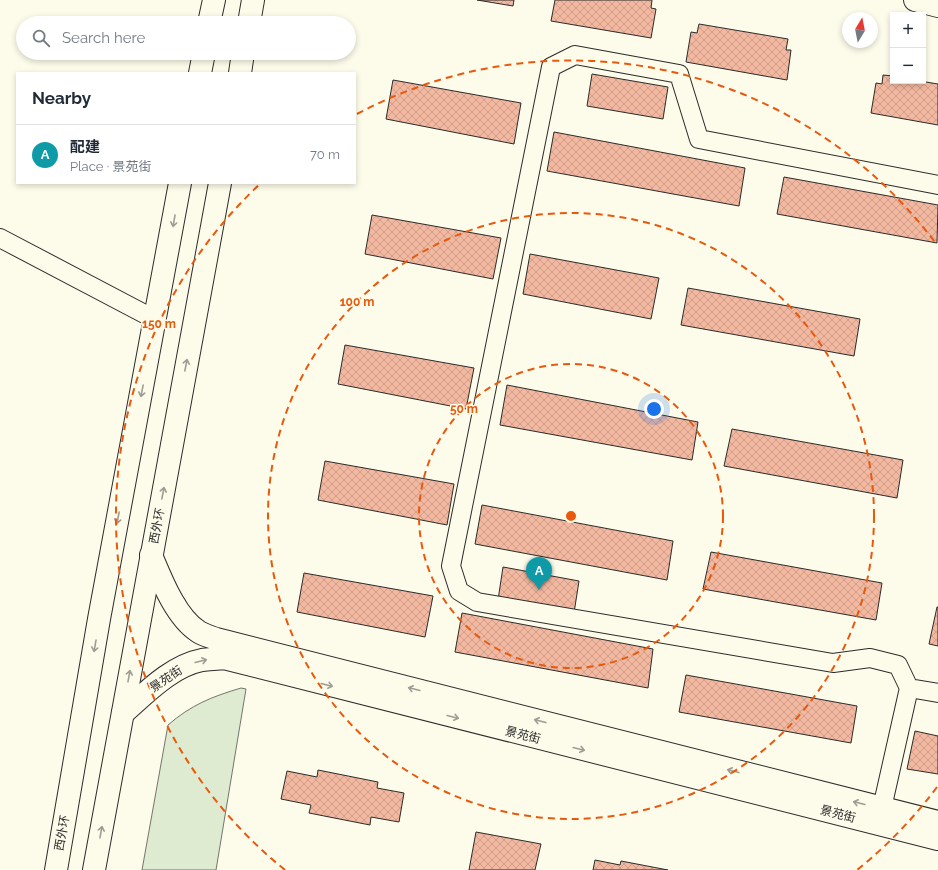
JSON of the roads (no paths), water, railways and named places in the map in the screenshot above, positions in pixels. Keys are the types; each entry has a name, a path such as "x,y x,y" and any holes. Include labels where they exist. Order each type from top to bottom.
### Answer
{"main road":[{"path":"211,16 214,0"},
{"path":"250,16 253,0"},
{"path":"915,0 938,6"},
{"path":"200,72 203,60"},
{"path":"240,72 242,60"},
{"name":"西外环","path":"56,870 99,619 156,320 180,184"},
{"name":"西外环","path":"94,870 220,184"},
{"name":"景苑街","path":"151,555 162,583 173,603 185,619 198,632 216,639 938,822"},
{"name":"景苑街","path":"123,713 161,680 178,669 201,660 224,658 938,839"}],"street":[{"path":"882,808 909,688 898,665 870,658 833,663 476,602 459,591 451,566 551,67 575,55 678,74 699,139 938,185"},
{"path":"0,238 156,320"},
{"path":"909,688 938,694"}],"place":[{"name":"配建","path":"539,590"}]}
